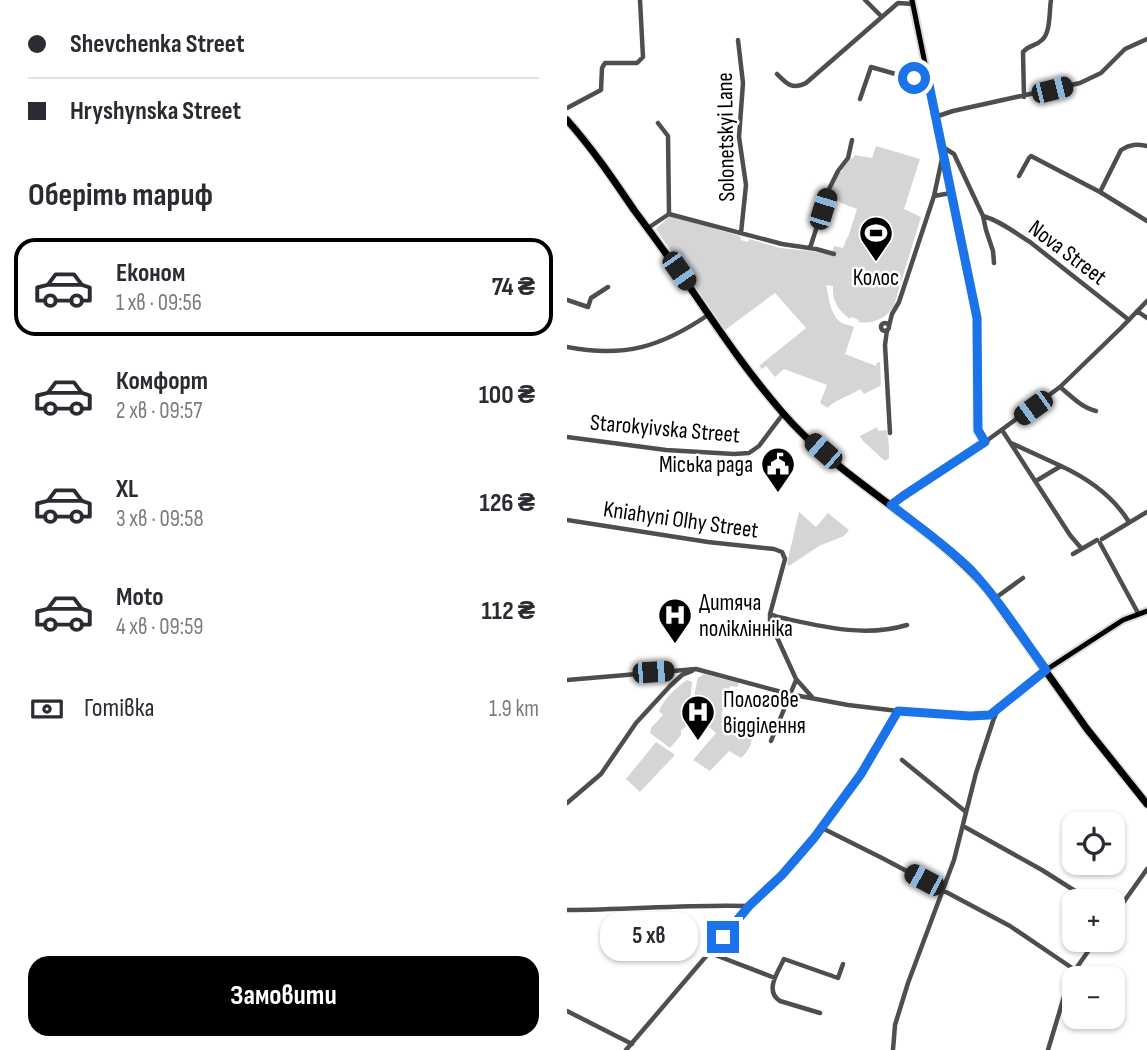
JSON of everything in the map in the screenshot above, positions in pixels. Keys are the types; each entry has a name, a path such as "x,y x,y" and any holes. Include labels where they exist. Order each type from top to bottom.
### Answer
{"highway":[{"path":"567,120 607,170 708,314 783,414 823,451 971,570 1106,754 1147,804"}],"main road":[{"path":"891,505 985,442 978,430 977,318 913,2"},
{"path":"1046,670 1112,626 1147,611"}],"street":[{"path":"567,108 601,90 602,68 605,63 641,61 640,0"},
{"path":"865,0 882,18"},
{"path":"1024,97 1023,52 1046,37 1051,0"},
{"path":"777,74 788,86 806,83 898,4 913,2"},
{"path":"936,117 1090,80 1125,49 1147,39"},
{"name":"Solonetskyi Lane","path":"738,40 743,83 739,137 746,185 741,233"},
{"path":"860,99 871,66 928,80"},
{"path":"658,123 668,136 669,214"},
{"path":"810,248 829,189 848,158 852,140"},
{"path":"1100,192 1121,150 1127,145 1147,146"},
{"path":"941,146 954,153 983,216 995,263"},
{"path":"890,433 886,327 899,302 934,196 943,153"},
{"path":"1019,176 1031,156 1100,192 1147,221"},
{"path":"934,196 951,192"},
{"path":"669,214 782,244 834,254"},
{"path":"647,228 669,214"},
{"name":"Nova Street","path":"983,216 996,220 1030,242 1129,320"},
{"path":"567,300 588,307 591,298 608,287"},
{"path":"985,442 1060,387 1147,300"},
{"path":"1137,311 1147,318"},
{"path":"567,347 586,351 631,350 653,344 691,327 708,314"},
{"path":"1060,387 1088,410 1096,411"},
{"name":"Starokyivska Street","path":"567,437 666,450 749,453 759,446 783,414"},
{"path":"1002,430 1081,548"},
{"path":"1011,443 1082,476 1107,494 1129,522"},
{"path":"1037,481 1061,466"},
{"path":"1073,554 1147,512"},
{"name":"Kniahyni Olhy Street","path":"567,520 782,552 785,559 770,614"},
{"path":"1100,540 1138,613"},
{"path":"994,599 1023,579"},
{"path":"813,699 796,679 770,614 845,630 886,629 907,625"},
{"path":"567,680 696,669 825,702 898,711 980,716 990,715 1046,670"},
{"path":"567,803 601,774 635,723 670,686 682,675 696,669"},
{"path":"771,741 796,679"},
{"path":"893,1050 895,1025 908,983 944,890 998,709"},
{"path":"567,1011 630,1048 749,906 782,875 822,828 861,774 898,711"},
{"path":"902,760 966,812"},
{"path":"963,826 1072,889"},
{"path":"822,828 1010,926 1069,966"},
{"path":"1125,899 1147,869"},
{"path":"567,910 749,906"},
{"path":"710,953 775,978"},
{"path":"820,1013 774,998 772,993 775,978 784,959 838,978 843,964"},
{"path":"1048,1050 1062,1003"}],"shaded area":[{"path":"876,146 920,159 904,209 921,217 894,305 879,320 858,322 859,320 850,319 837,305 833,286 826,285 835,316 842,323 854,327 845,354 876,366 880,362 881,384 864,394 860,389 828,408 820,403 827,385 784,369 775,377 766,366 762,369 759,366 806,328 775,293 725,330 656,229 670,216 740,236 741,240 748,242 749,239 780,248 831,255 834,246 843,248 857,209 841,203 829,193 839,172 842,172 850,159 855,155 872,158"},
{"path":"877,427 878,431 887,430 889,458 885,461 860,436"},
{"path":"799,512 816,527 828,513 849,530 844,536 819,546 789,566 787,563"},
{"path":"704,674 739,683 738,687 730,686 721,716 726,718 723,727 752,734 752,741 741,758 729,751 710,771 693,760 716,733 692,713 689,714 688,725 681,730 681,735 670,748 650,733 651,728 663,715 659,711 664,702 687,680 692,682 690,703 693,703 698,678"},
{"path":"656,742 674,756 640,792 626,779"}],"place":[{"name":"Колос","path":"876,263"},
{"name":"Міська рада","path":"778,494"},
{"name":"Дитяча поліклінніка","path":"675,645"},
{"name":"Пологове відділення","path":"698,742"}],"route":[{"path":"723,937 814,838 861,774 898,711 990,715 1046,670 971,570 891,505 985,442 978,430 977,318 928,80 914,78"}]}
